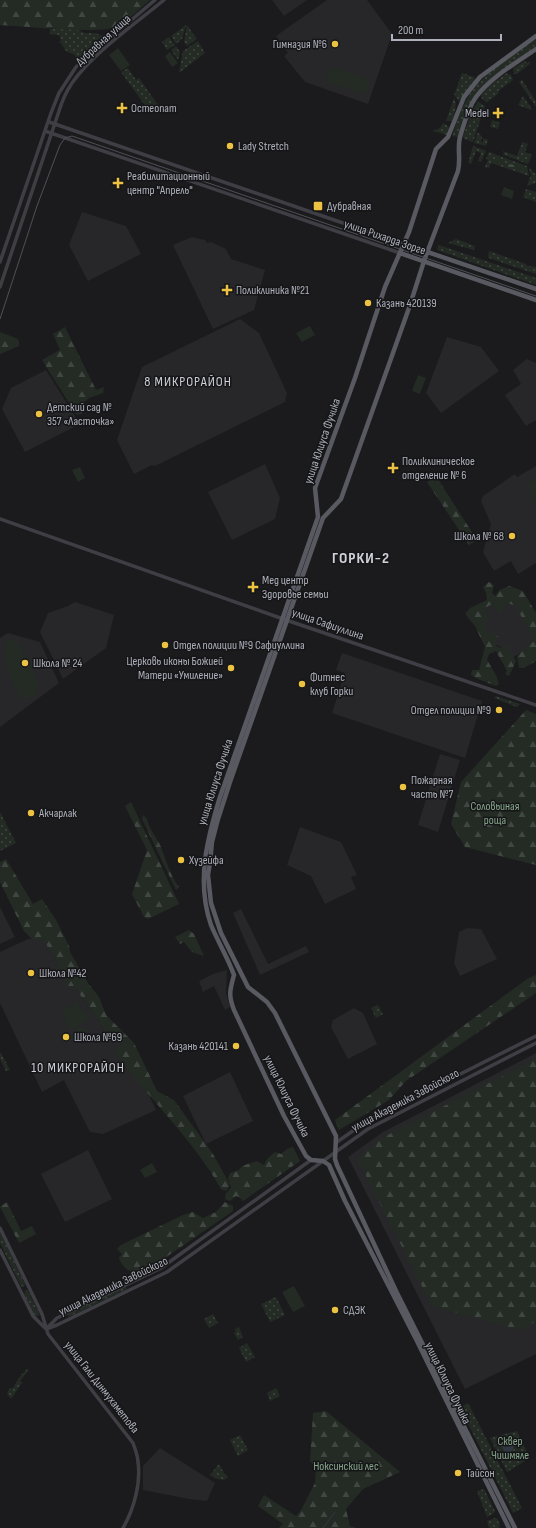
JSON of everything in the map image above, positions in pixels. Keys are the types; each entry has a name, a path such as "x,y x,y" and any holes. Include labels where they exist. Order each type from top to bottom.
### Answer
{"main road":[{"name":"улица Юлиуса Фучика","path":"515,1528 397,1293 335,1159 337,1142 336,1136 274,1013 267,1002 250,990 244,981 216,922 211,903 208,875 214,835 233,768 318,517 315,488 355,378 385,287 409,232 436,149 448,137 464,97 480,77 536,36"},
{"name":"улица Юлиуса Фучика","path":"284,619 323,518 341,498 409,308 427,252 458,171 460,159 459,139 470,109 476,98 487,84 536,49"},
{"name":"улица Рихарда Зорге","path":"404,244 536,290"},
{"name":"улица Рихарда Зорге","path":"400,253 536,300"},
{"name":"улица Юлиуса Фучика","path":"233,768 220,797 207,843 203,881 207,912 234,974 229,998 234,1010 284,1116 306,1156 311,1160"},
{"path":"234,974 244,981"},
{"path":"311,1160 323,1161"},
{"name":"улица Юлиуса Фучика","path":"323,1161 327,1163 330,1168 345,1201 416,1339 509,1528"}],"street":[{"name":"Дубравная улица","path":"0,262 48,122 60,94 76,67 156,0"},
{"name":"Дубравная улица","path":"0,287 63,99 84,68 102,51 164,0"},
{"name":"улица Рихарда Зорге","path":"48,122 404,244"},
{"name":"улица Рихарда Зорге","path":"46,131 400,253"},
{"name":"улица Сафиуллина","path":"0,519 284,619 536,705"},
{"name":"улица Академика Завойского","path":"337,1142 365,1123 536,1036"},
{"name":"улица Академика Завойского","path":"46,1329 167,1272 234,1226 368,1129 536,1043"},
{"path":"365,1123 364,1126 368,1129"},
{"name":"улица Академика Завойского","path":"46,1329 57,1318 165,1265 311,1160"},
{"path":"281,1182 285,1188"},
{"path":"229,1219 234,1226"},
{"path":"0,1228 42,1314 46,1329"},
{"path":"0,1250 33,1316 46,1329"},
{"path":"127,1284 130,1289"},
{"path":"21,1292 29,1288"},
{"name":"улица Гали Динмухаметова","path":"46,1329 48,1334 133,1443 138,1461 137,1490 128,1520 123,1528"}],"shaded area":[{"path":"272,0 307,0 284,16"},
{"name":"Гимназия №6","path":"327,0 367,0 392,34 368,104 305,82 284,56 288,53 276,36"},
{"path":"82,212 126,226 141,254 88,281 69,245"},
{"name":"Поликлиника №21","path":"192,237 205,240 207,243 211,242 226,249 231,259 265,270 254,310 213,329 173,245"},
{"path":"240,319 259,333 287,393 285,402 155,466 152,465 134,474 117,440 142,367"},
{"path":"447,337 481,347 499,371 441,413 426,393"},
{"path":"527,359 536,363 536,420 526,426 505,395 521,384 513,370"},
{"name":"Детский сад № 357 «Ласточка»","path":"46,370 80,424 25,452 2,409 11,388"},
{"path":"265,464 280,498 275,519 232,540 208,492"},
{"name":"Школа № 68","path":"536,466 536,563 518,574 511,561 494,571 483,552 491,524 481,501 483,496 515,474 517,477"},
{"path":"513,592 536,644 510,659 504,649 493,643 470,612"},
{"path":"75,602 114,615 106,648 63,679 40,632 48,613"},
{"name":"Школа № 24","path":"8,633 40,642 59,683 0,727 0,638"},
{"path":"342,653 482,701 465,758 332,713 345,673 336,670"},
{"path":"440,754 460,760 438,832 418,825"},
{"path":"300,827 341,842 357,875 351,877 356,889 325,904 311,876 287,865"},
{"path":"0,907 15,937 0,944"},
{"path":"241,909 268,964 306,946 309,952 260,975 233,913"},
{"path":"467,928 481,929 497,959 460,976 454,963 459,932"},
{"path":"43,938 55,959 104,1029 113,1032 123,1045 114,1049 114,1051 147,1091 156,1110 103,1134 90,1132 64,1080 42,1092 0,1003 0,952 28,939"},
{"path":"227,970 226,993 230,1007 225,1010 214,986 203,992 199,981 213,974"},
{"path":"354,1008 363,1013 377,1044 348,1059 331,1027 333,1020"},
{"path":"536,1053 536,1354 465,1389 348,1157 383,1132"},
{"path":"230,1072 253,1121 206,1144 183,1096"},
{"path":"88,1150 112,1199 65,1222 41,1174"},
{"path":"506,1442 510,1442 512,1443 512,1451 506,1452 503,1449 503,1445"},
{"path":"160,1448 215,1483 207,1501 143,1490 143,1466"}],"green space":[{"path":"0,0 150,0 119,26 111,29 81,30 0,25"},
{"path":"186,25 182,39 176,44 171,36"},
{"path":"187,25 197,39 187,46 184,42"},
{"path":"50,29 75,29 85,33 96,33 101,36 111,34 89,49 78,60 76,59 75,55 66,51 61,43 59,43 61,41 59,35 50,34"},
{"path":"169,37 175,45 167,50 162,42"},
{"path":"536,39 536,46 494,77 478,92 458,137 452,136 465,102 478,83 502,63"},
{"path":"198,41 205,53 179,73 183,51"},
{"path":"176,46 180,52 178,60 171,50"},
{"path":"118,48 130,65 121,71 109,55"},
{"path":"170,52 178,63 172,67 165,56"},
{"path":"525,61 527,63 530,61 530,64 517,74 514,74 513,68"},
{"path":"128,68 136,80 139,78 158,105 149,111 121,72"},
{"path":"336,69 364,77 369,83 368,90 361,93 331,84 328,81 327,75 331,70"},
{"path":"462,73 474,77 475,80 459,101 454,95"},
{"path":"507,73 511,75 513,80 498,91 499,93 487,102 482,99 481,95 489,86"},
{"path":"522,80 536,101 536,107 519,82"},
{"path":"523,96 532,109 531,110 518,105"},
{"path":"454,98 456,107 452,121 446,121"},
{"path":"478,102 485,106 473,142 464,139 463,136 472,111"},
{"path":"492,120 500,123 498,129 490,127"},
{"path":"443,123 450,129 447,135 433,131 440,128"},
{"path":"478,132 482,137 481,142 483,142 483,138 488,140 486,146 474,143"},
{"path":"522,142 528,144 525,152 532,155 528,164 501,154 504,154 503,151 517,156"},
{"path":"473,146 486,151 481,162 478,161 481,153 476,151 471,164 468,163"},
{"path":"489,152 527,166 529,176 491,163 489,168 485,167"},
{"path":"494,159 508,164 520,165 525,168 526,172 493,162"},
{"path":"529,168 536,174 536,183 527,186 531,175"},
{"path":"504,187 514,191 512,199 501,195"},
{"path":"526,189 536,192 536,202 523,197"},
{"path":"456,239 475,246 474,250 448,243"},
{"path":"439,245 536,278 536,285 437,250"},
{"path":"489,251 526,264 527,266 536,267 536,274 489,258"},
{"path":"310,326 315,335 302,342 296,333"},
{"path":"65,327 96,390 104,387 103,393 89,398 80,405 82,413 78,415 42,360 60,350 53,334"},
{"path":"0,332 18,339 19,346 0,354"},
{"path":"418,375 426,378 420,394 412,391"},
{"path":"80,467 85,478 78,482 72,470"},
{"path":"436,476 477,540 469,545 427,482"},
{"path":"536,478 536,502 526,485"},
{"path":"489,582 494,585 492,593 495,596 500,590 509,586 523,591 536,613 536,661 524,668 519,668 517,656 534,641 516,606 504,602 505,607 498,613 492,604 485,608 489,618 483,624 488,632 498,636 496,646 501,648 507,645 516,661 509,676 505,674 507,671 496,651 489,654 487,660 496,675 499,684 496,686 471,675 472,670 479,670 485,647 475,626 465,614 470,608 487,600 483,587"},
{"path":"11,639 19,645 38,682 38,690 33,697 26,698 19,694 9,672 5,649 8,640"},
{"path":"496,696 520,704 517,707 494,698"},
{"name":"Соловьиная роща","path":"526,710 536,714 536,865 465,847 451,824 461,782"},
{"path":"131,802 179,904 148,919 144,917 132,894 147,850 125,806"},
{"path":"0,812 16,843 0,851"},
{"path":"143,815 147,819 149,826 161,847 171,873 179,887 176,890 142,819"},
{"path":"6,859 33,904 42,899 56,920 69,946 70,952 88,983 99,997 106,1015 134,1043 157,1091 174,1100 213,1154 229,1183 229,1187 226,1191 221,1189 197,1153 114,1051 114,1049 122,1045 113,1032 104,1029 74,986 68,986 55,959 43,939 32,939 24,931 0,882 0,862"},
{"path":"189,930 194,934 204,956 192,952 184,942 180,944 175,937"},
{"path":"536,975 536,993 406,1081 389,1100 339,1130 335,1120 527,979"},
{"path":"77,1002 81,1010 84,1009 89,1020 69,1030 64,1019 66,1018 62,1009"},
{"path":"378,1005 383,1014 376,1018 371,1008"},
{"path":"84,1027 87,1032 76,1040 70,1040 71,1033 78,1028"},
{"path":"0,1053 10,1070 6,1071 0,1059"},
{"path":"536,1059 536,1321 520,1330 432,1306 358,1160 380,1139"},
{"path":"293,1147 300,1161 243,1201 236,1196 230,1201 225,1199 226,1193 231,1188 228,1178 230,1173 239,1170 242,1166 257,1161 264,1165 267,1159 275,1152 281,1154 287,1149"},
{"path":"152,1163 157,1172 145,1178 140,1170"},
{"path":"7,1202 21,1231 32,1226 36,1234 19,1243 0,1207"},
{"path":"225,1202 233,1206 233,1211 162,1260 136,1273 125,1268 121,1263 119,1258 122,1254 117,1249 121,1245 183,1215 193,1212 203,1218 216,1212"},
{"path":"0,1232 25,1284 24,1287 21,1286 0,1243"},
{"path":"125,1286 127,1289 69,1317 68,1314"},
{"path":"294,1286 305,1306 293,1312 282,1292"},
{"path":"26,1290 28,1291 40,1315 35,1317 24,1294"},
{"path":"276,1297 285,1315 270,1322 261,1304"},
{"path":"213,1314 218,1323 209,1328 204,1319"},
{"path":"239,1327 243,1337 238,1340 234,1333 236,1332 235,1329"},
{"path":"247,1343 255,1357 246,1362 239,1348"},
{"path":"27,1369 29,1370 20,1381 22,1383 11,1399 7,1394 9,1388 13,1388"},
{"path":"276,1388 280,1396 270,1401 267,1393"},
{"path":"468,1403 522,1508 513,1513 460,1408"},
{"name":"Ноксинский лес","path":"326,1411 400,1472 363,1489 346,1509 350,1526 356,1528 279,1528 283,1524 258,1506 264,1495 296,1516 301,1510 315,1483 316,1467 310,1461 313,1413"},
{"name":"Сквер Чишмяле","path":"517,1431 530,1458 507,1472 490,1438"},
{"path":"240,1435 248,1450 238,1456 230,1440"},
{"path":"219,1464 228,1477 224,1480 217,1479 210,1475"},
{"path":"484,1489 495,1511 487,1517 477,1491"},
{"path":"497,1518 500,1525 499,1528 489,1528 487,1521"}],"waterway":[{"path":"323,1528 335,1512"}],"tram line":[{"path":"0,319 37,206 60,145 65,138 72,136 536,296"}],"place":[{"name":"Гимназия №6","path":"335,44"},
{"name":"Остеопат","path":"122,108"},
{"name":"Medel","path":"498,113"},
{"name":"Lady Stretch","path":"230,146"},
{"name":"Реабилитационный центр \"Апрель\"","path":"118,183"},
{"name":"Дубравная","path":"318,206"},
{"name":"Поликлиника №21","path":"227,290"},
{"name":"Казань 420139","path":"368,303"},
{"name":"Детский сад № 357 «Ласточка»","path":"39,414"},
{"name":"Поликлиническое отделение № 6","path":"393,468"},
{"name":"Школа № 68","path":"512,536"},
{"name":"Мед центр Здоровье семьи","path":"253,587"},
{"name":"Отдел полиции №9 Сафиуллина","path":"165,645"},
{"name":"Школа № 24","path":"25,663"},
{"name":"Церковь иконы Божией Матери «Умиление»","path":"231,668"},
{"name":"Фитнес клуб Горки","path":"302,684"},
{"name":"Отдел полиции №9","path":"499,710"},
{"name":"Пожарная часть №7","path":"403,787"},
{"name":"Акчарлак","path":"31,813"},
{"name":"Хузейфа","path":"181,860"},
{"name":"Школа №42","path":"31,973"},
{"name":"Школа №69","path":"66,1037"},
{"name":"Казань 420141","path":"236,1046"},
{"name":"СДЭК","path":"335,1310"},
{"name":"Тайсон","path":"458,1473"}],"district":[{"name":"8 МИКРОРАЙОН","path":"188,381"},
{"name":"ГОРКИ-2","path":"361,557"},
{"name":"10 МИКРОРАЙОН","path":"78,1067"}]}
